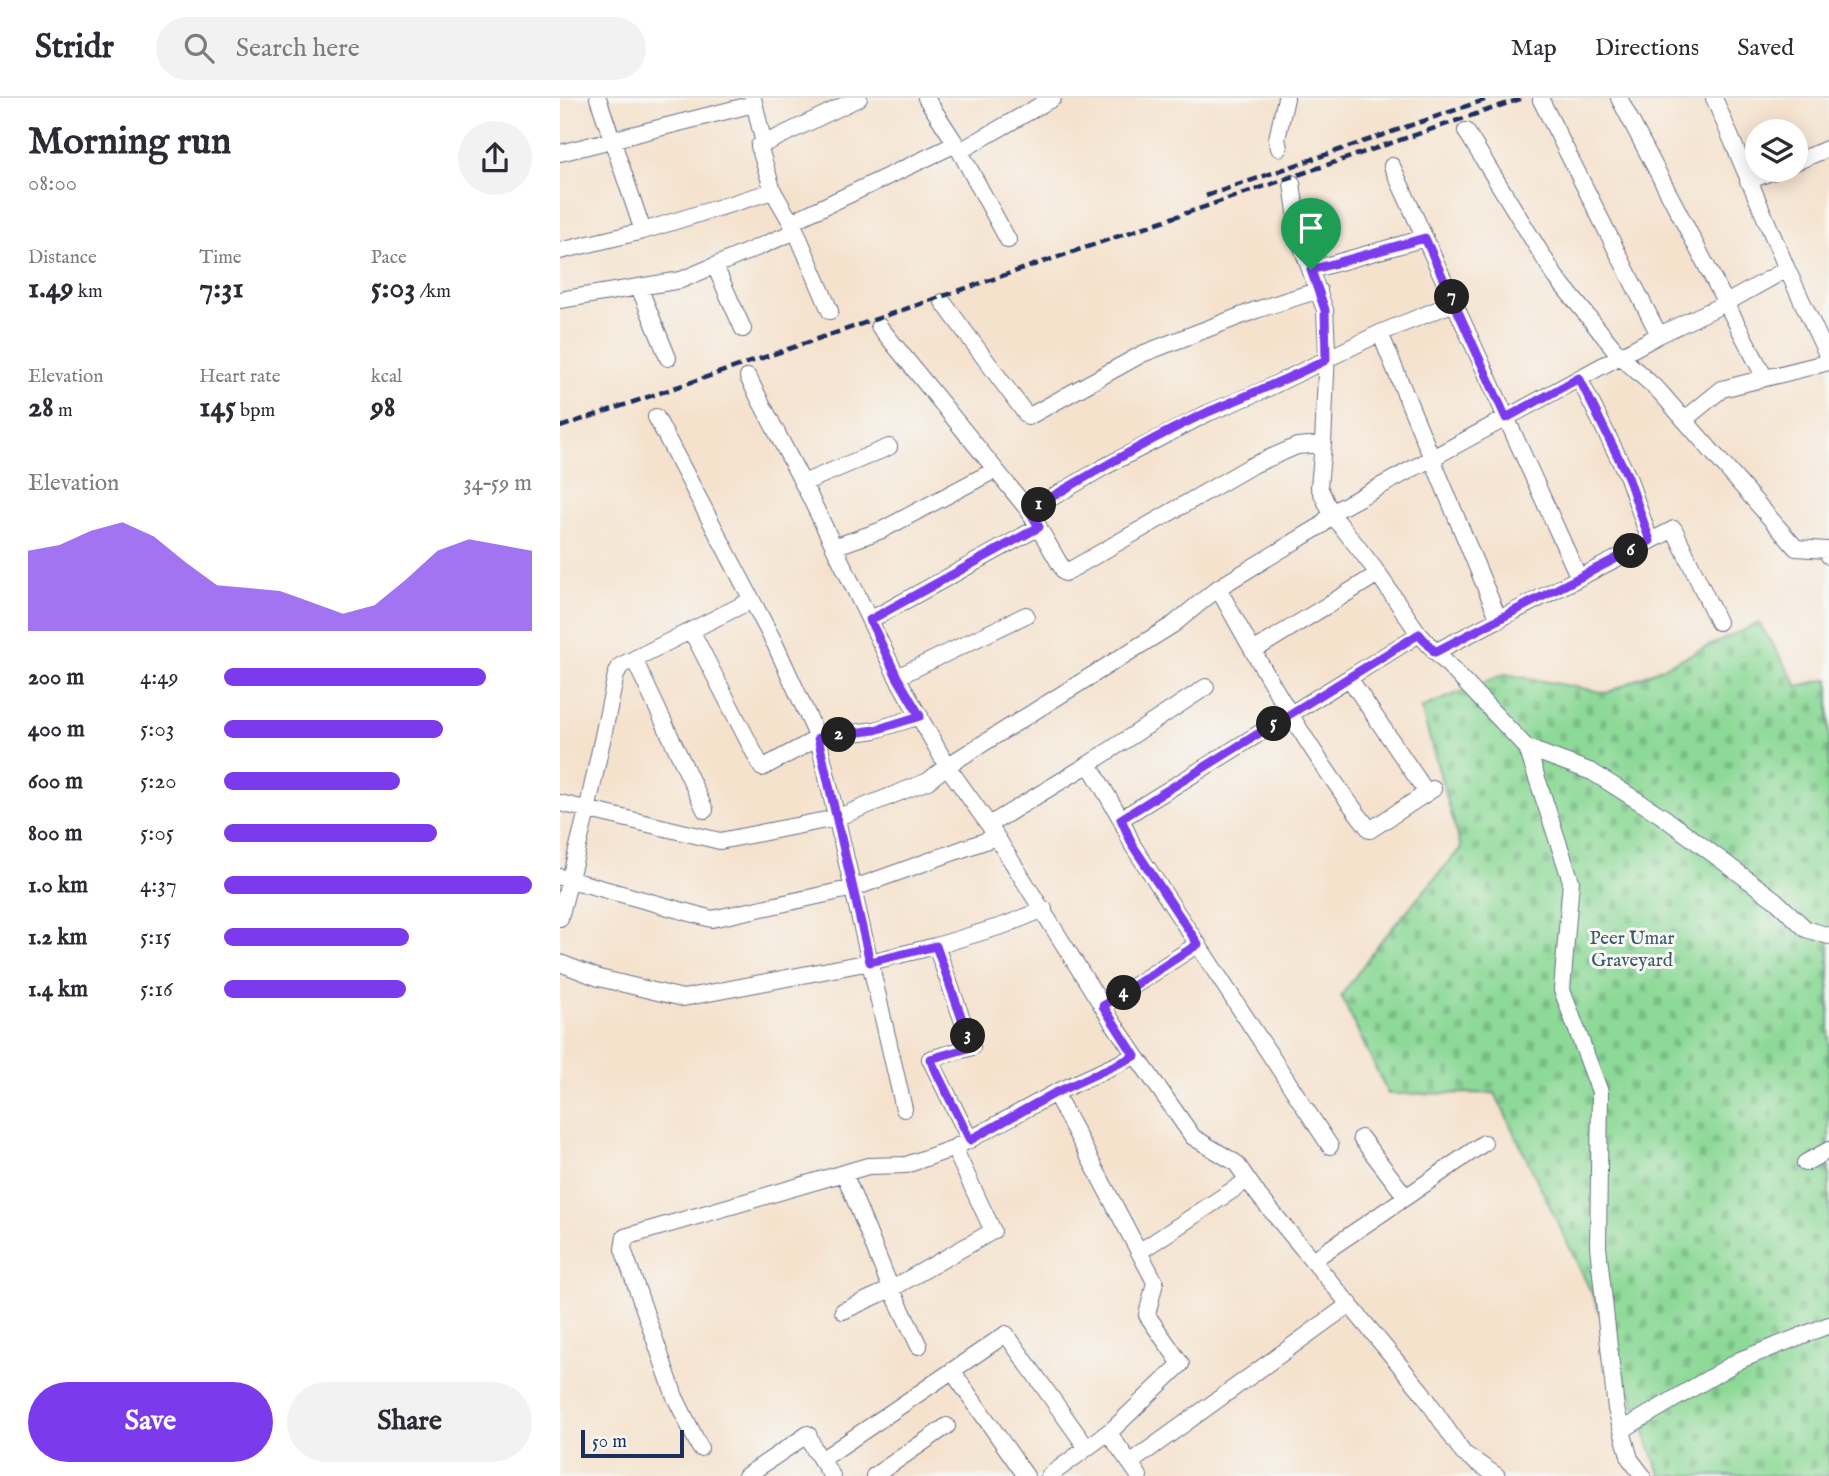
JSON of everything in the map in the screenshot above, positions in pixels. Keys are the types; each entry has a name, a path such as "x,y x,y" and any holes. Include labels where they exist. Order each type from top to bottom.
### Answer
{"street":[{"path":"598,98 643,231"},
{"path":"830,310 793,226 774,191 759,146 859,98"},
{"path":"926,98 958,148 1008,240"},
{"path":"560,299 681,281 958,148 1053,98"},
{"path":"1279,148 1277,139 1286,98"},
{"path":"1619,98 1765,378"},
{"path":"1714,98 1745,174"},
{"path":"1541,100 1659,335"},
{"path":"560,153 753,101 764,144"},
{"path":"1466,131 1555,276 1620,356 1660,392 1796,548 1827,550 1829,556"},
{"path":"1808,157 1829,148"},
{"path":"1392,166 1579,578"},
{"path":"1684,420 1722,389 1829,361 1748,182"},
{"path":"1292,183 1300,242 1325,310 1326,360 1319,487 1331,513 1378,574 1419,634 1527,748 1571,881 1562,990 1600,1092 1598,1247 1616,1409 1630,1458 1643,1476"},
{"path":"560,251 643,231 774,191"},
{"path":"1311,270 1425,238"},
{"path":"715,266 743,329"},
{"path":"560,803 720,842 836,818 928,781 947,766 1174,624 1218,588 1322,524 1331,513 1659,335 1726,303 1787,269"},
{"path":"639,287 667,358"},
{"path":"943,302 1028,418 1142,354 1319,289"},
{"path":"1029,510 1208,413 1262,391 1380,333 1454,303"},
{"path":"879,326 1029,510 1065,573 1251,466 1297,446 1323,444"},
{"path":"1380,333 1499,620"},
{"path":"748,377 803,483 897,677 947,766 1044,909 1135,1056 1193,1137 1236,1163 1422,1392 1463,1453 1497,1476"},
{"path":"1579,378 1628,477 1650,541"},
{"path":"656,417 752,600 818,738 904,1109"},
{"path":"803,483 889,447"},
{"path":"834,547 882,530 995,470"},
{"path":"870,620 1039,527"},
{"path":"1435,652 1674,528 1718,622"},
{"path":"1252,651 1378,574"},
{"path":"1218,588 1290,715 1340,792 1370,830 1431,790 1349,678"},
{"path":"560,918 564,878 587,811 620,666 752,600"},
{"path":"897,677 1026,615"},
{"path":"691,630 762,768 818,738 875,730 920,716"},
{"path":"1121,819 1419,634"},
{"path":"634,659 705,810"},
{"path":"564,878 712,919 853,888 993,831 1206,687"},
{"path":"1527,748 1592,772 1682,831 1775,900 1806,929 1829,936"},
{"path":"1089,764 1121,819 1133,846 1330,1146"},
{"path":"560,963 598,978 683,998 870,962 936,946 1005,925 1044,909"},
{"path":"1103,1006 1198,944"},
{"path":"936,946 972,1047 930,1059 970,1140"},
{"path":"700,1448 675,1398 623,1249 625,1237 868,1166 906,1165 954,1148 1055,1093 1135,1056"},
{"path":"1051,1475 1108,1432 1181,1364 1147,1315 1154,1282 1055,1093"},
{"path":"1361,1138 1406,1197"},
{"path":"1313,1260 1484,1143"},
{"path":"843,1311 891,1289 993,1231 954,1148"},
{"path":"1805,1163 1829,1150"},
{"path":"844,1173 891,1289 919,1346"},
{"path":"1139,1252 1248,1180"},
{"path":"1108,1432 1135,1469 1350,1304"},
{"path":"1622,1430 1740,1360 1829,1325"},
{"path":"821,1460 1006,1334 1087,1448"},
{"path":"952,1371 1026,1476"},
{"path":"874,1476 947,1426"},
{"path":"746,1476 808,1434 814,1450 832,1476"}],"green space":[{"name":"Peer Umar Graveyard","path":"1759,623 1798,686 1829,679 1829,1476 1661,1476 1596,1302 1495,1093 1388,1094 1341,996 1380,942 1461,848 1421,708 1505,674 1607,693"}],"railway":[{"path":"1206,196 1490,98"},
{"path":"560,427 1523,98"}],"route":[{"path":"1425,238 1506,418 1579,378 1628,477 1650,541 1435,652 1419,634 1121,819 1133,846 1198,944 1103,1006 1135,1056 1055,1093 970,1140 930,1059 972,1047 936,946 870,962 818,738 875,730 920,716 897,677 870,620 1039,527 1029,510 1104,467 1208,413 1326,360 1325,310 1311,270 1425,238"}]}
